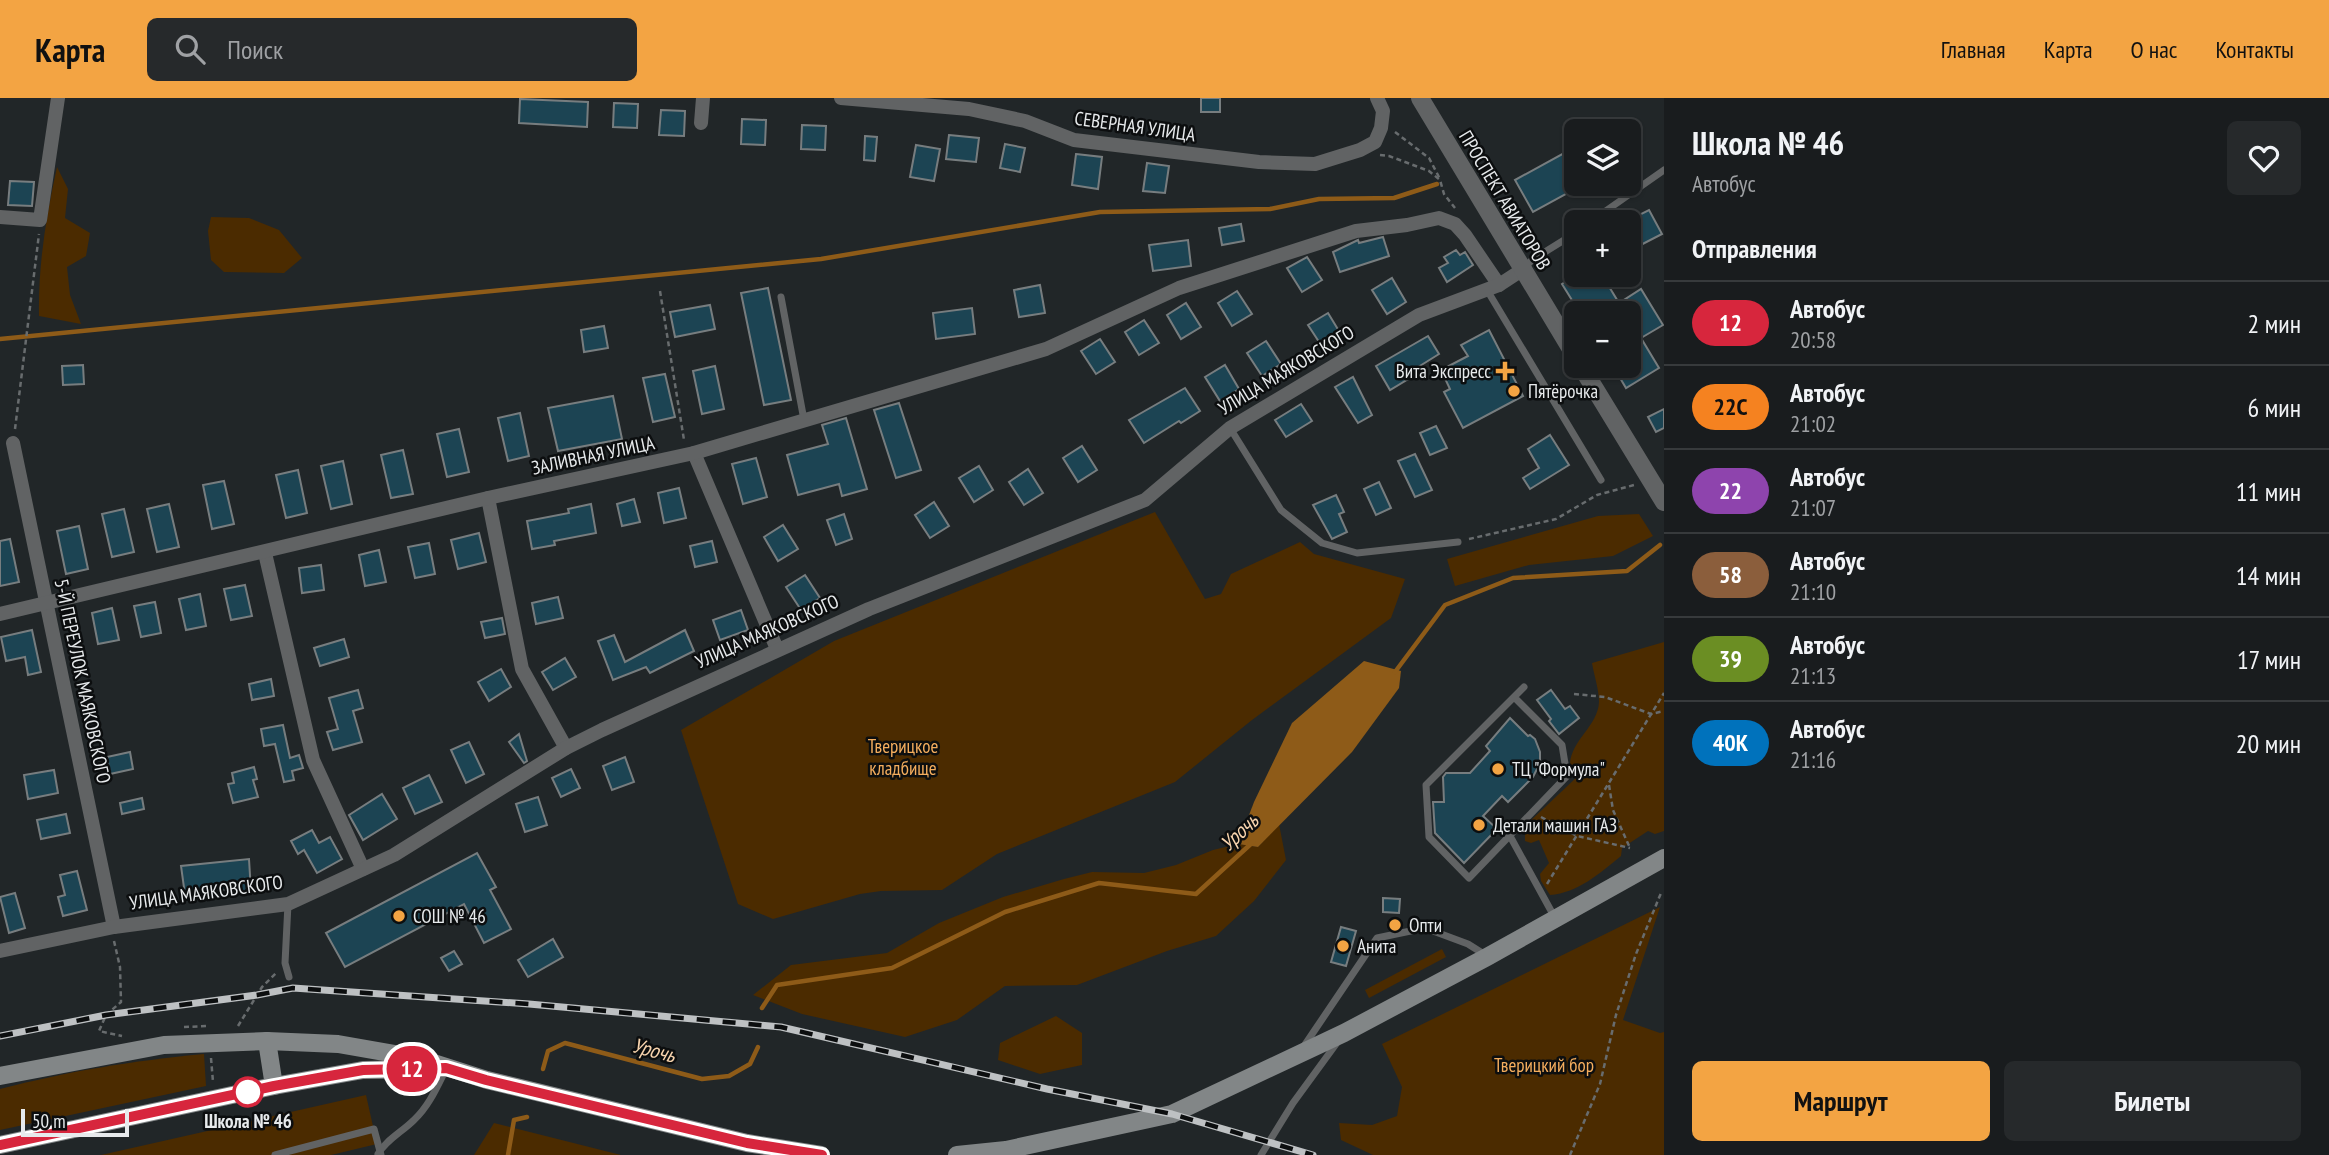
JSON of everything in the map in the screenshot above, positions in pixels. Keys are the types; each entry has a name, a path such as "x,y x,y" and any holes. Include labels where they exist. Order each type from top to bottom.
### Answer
{"main road":[{"path":"957,1155 1007,1153 1172,1114 1344,1033 1488,957 1664,858"},
{"path":"267,1041 274,1086"},
{"path":"0,1076 164,1045 267,1041 338,1044 418,1058 486,1080 745,1149 821,1155"},
{"path":"0,1145 274,1086 363,1070 446,1068"}],"street":[{"path":"0,217 40,220 58,98"},
{"path":"701,123 704,98"},
{"name":"СЕВЕРНАЯ УЛИЦА","path":"841,98 969,109 1025,121 1074,140 1259,162 1315,164 1360,150 1375,142 1381,128 1380,105"},
{"name":"ПРОСПЕКТ АВИАТОРОВ","path":"1420,98 1564,338"},
{"name":"ЗАЛИВНАЯ УЛИЦА","path":"0,614 488,498 690,454 1046,349 1180,288 1356,231 1438,218 1459,228"},
{"path":"1459,228 1493,287"},
{"name":"УЛИЦА МАЯКОВСКОГО","path":"0,951 112,927 288,904 394,855 566,748 776,649 882,603 1145,500 1230,428 1419,314 1493,287 1522,270"},
{"path":"1588,378 1664,502"},
{"name":"5-Й ПЕРЕУЛОК МАЯКОВСКОГО","path":"13,443 112,927"},
{"path":"690,454 776,649"},
{"path":"488,498 522,668 566,748"},
{"path":"265,553 313,760 363,869"}],"lane":[{"path":"1607,210 1664,170"},
{"path":"1522,270 1532,260 1564,240"},
{"path":"1493,287 1601,480"},
{"path":"781,297 804,421"},
{"path":"1230,428 1280,510 1322,543 1357,553 1458,542"},
{"path":"1514,697 1562,745 1567,776 1469,878 1429,837 1426,785 1514,697 1524,687"},
{"path":"1510,835 1555,918"},
{"path":"288,904 285,963 289,977"},
{"path":"1297,1056 1377,939 1425,928 1468,944 1488,957"},
{"path":"1261,1155 1293,1103 1344,1033"},
{"path":"379,1154 416,1119 433,1095 446,1068"},
{"path":"275,1155 374,1129 379,1154"}],"path":[{"path":"1380,105 1398,136 1429,158 1444,194 1454,206 1459,228"},
{"path":"1379,155 1429,171 1440,180"},
{"path":"13,443 40,220"},
{"path":"660,291 690,454"},
{"path":"1458,542 1556,519 1597,495 1651,480"},
{"path":"1541,893 1664,693"},
{"path":"1574,694 1605,697 1651,714 1664,712"},
{"path":"1532,813 1577,836 1630,848 1613,810 1609,783"},
{"path":"1570,1155 1600,1084 1616,1015 1636,954 1661,892"},
{"path":"99,1031 106,1015 121,1002 121,968 112,927"}],"green space":[{"path":"57,167 68,189 65,218 90,233 86,256 67,267 70,295 81,324 39,316 43,241"},
{"path":"211,217 249,218 279,230 302,258 284,273 224,272 211,260 208,231"},
{"name":"Тверицкое кладбище","path":"1155,512 1205,599 1221,594 1231,574 1300,542 1314,554 1405,579 1391,618 1252,720 1175,782 997,854 942,890 860,894 773,919 738,904 681,730 834,641"},
{"path":"1639,514 1653,536 1613,556 1529,565 1455,586 1447,559 1598,516"},
{"path":"1664,642 1664,831 1655,834 1648,831 1622,848 1621,856 1588,881 1570,890 1550,895 1541,881 1540,874 1549,863 1539,840 1531,843 1525,841 1525,826 1578,776 1570,767 1571,758 1594,719 1599,702 1592,663"},
{"path":"1279,824 1286,860 1254,901 1216,936 1167,951 1077,985 1005,986 957,1020 905,1037 802,1014 753,995 791,965 887,953 939,923 1003,897 1064,879 1092,872 1144,873 1238,844 1258,847"},
{"name":"Тверицкий бор","path":"1660,907 1623,1020 1664,1032 1664,1155 1373,1155 1341,1140 1339,1123 1372,1125 1397,1116 1402,1087 1382,1044"},
{"path":"1442,949 1446,957 1369,998 1365,990"},
{"path":"1056,1016 1082,1033 1082,1065 1040,1074 998,1060 1000,1043"},
{"path":"204,1054 206,1086 0,1130 0,1089 101,1067"},
{"path":"366,1095 377,1144 331,1155 101,1155"},
{"path":"494,1123 621,1155 474,1155"}],"shaded area":[{"path":"1364,661 1401,671 1399,688 1352,752 1258,847 1238,844 1254,802 1292,723"}],"building":[{"path":"1201,98 1220,98 1220,112 1201,112"},
{"path":"520,99 588,102 587,127 519,123"},
{"path":"614,103 638,104 637,128 613,127"},
{"path":"661,110 685,111 684,136 659,135"},
{"path":"742,119 766,120 765,145 741,144"},
{"path":"802,125 826,126 825,150 801,149"},
{"path":"949,135 979,138 976,162 946,159"},
{"path":"865,136 877,137 875,161 864,160"},
{"path":"1005,144 1025,148 1020,172 1000,168"},
{"path":"916,145 940,149 934,181 910,177"},
{"path":"1564,153 1564,195 1533,212 1515,180"},
{"path":"1076,154 1102,157 1098,189 1072,185"},
{"path":"1147,163 1169,166 1165,193 1143,191"},
{"path":"10,181 34,182 32,206 8,205"},
{"path":"1649,210 1662,234 1641,245 1641,214"},
{"path":"1241,224 1244,241 1222,245 1219,228"},
{"path":"1383,237 1389,256 1340,272 1333,252 1358,240 1359,243"},
{"path":"1188,240 1191,266 1153,271 1149,245"},
{"path":"1456,250 1460,255 1465,252 1473,265 1447,282 1439,268 1448,263 1444,257"},
{"path":"1307,257 1322,280 1302,292 1287,268"},
{"path":"1392,278 1406,302 1387,314 1372,290"},
{"path":"1564,283 1564,287 1609,287 1618,301 1573,301 1562,284"},
{"path":"1040,285 1045,313 1019,317 1014,290"},
{"path":"768,288 791,400 764,405 741,293"},
{"path":"1641,289 1663,325 1641,338 1641,301 1622,301"},
{"path":"1237,291 1252,314 1232,326 1218,303"},
{"path":"1186,303 1201,327 1181,339 1167,315"},
{"path":"710,305 715,329 675,337 670,312"},
{"path":"972,308 975,334 936,339 933,313"},
{"path":"1328,313 1342,336 1323,348 1308,325"},
{"path":"1144,320 1159,343 1139,355 1125,332"},
{"path":"604,326 608,348 584,352 581,330"},
{"path":"1489,330 1523,396 1463,428 1444,392 1450,389 1441,370 1468,356 1461,345"},
{"path":"1428,336 1439,354 1407,374 1410,378 1390,390 1376,366"},
{"path":"1641,338 1659,368 1626,388 1620,378 1641,378"},
{"path":"1100,339 1115,362 1096,374 1081,351"},
{"path":"1266,341 1281,364 1262,376 1247,353"},
{"path":"83,365 84,384 63,385 62,366"},
{"path":"1225,365 1239,389 1220,401 1205,377"},
{"path":"715,366 724,409 702,414 693,371"},
{"path":"665,374 675,417 653,422 643,378"},
{"path":"1353,377 1372,415 1358,423 1335,387"},
{"path":"1185,388 1200,411 1144,443 1129,420"},
{"path":"613,396 622,439 558,451 548,408"},
{"path":"899,403 921,470 896,478 874,410"},
{"path":"1301,404 1312,421 1286,437 1275,420"},
{"path":"1664,409 1664,428 1656,432 1648,417"},
{"path":"520,413 529,456 508,461 498,418"},
{"path":"846,418 867,489 842,496 839,484 798,495 787,455 828,444 822,425"},
{"path":"1436,426 1447,448 1430,455 1420,433"},
{"path":"459,429 469,472 447,477 437,434"},
{"path":"1550,435 1569,465 1530,489 1523,478 1539,468 1528,449"},
{"path":"1082,446 1097,470 1078,482 1063,458"},
{"path":"403,450 413,494 391,498 381,455"},
{"path":"1415,454 1432,490 1415,497 1398,461"},
{"path":"756,458 767,497 743,504 732,464"},
{"path":"343,461 352,504 331,509 321,466"},
{"path":"979,466 993,490 974,502 959,478"},
{"path":"1028,469 1043,493 1024,505 1009,482"},
{"path":"298,470 307,513 286,518 276,475"},
{"path":"224,481 234,524 212,529 203,485"},
{"path":"1379,482 1391,508 1376,515 1364,489"},
{"path":"679,488 686,518 664,523 658,493"},
{"path":"1336,495 1344,512 1339,514 1347,532 1332,539 1313,505"},
{"path":"634,499 640,522 622,526 617,504"},
{"path":"934,502 949,526 930,538 915,515"},
{"path":"169,504 179,547 157,552 147,509"},
{"path":"591,504 596,533 554,541 555,545 532,549 527,521 569,513 568,509"},
{"path":"124,509 134,552 112,557 102,514"},
{"path":"844,514 852,539 836,545 827,520"},
{"path":"783,525 798,549 778,561 764,537"},
{"path":"79,526 88,569 66,574 57,531"},
{"path":"479,533 486,562 458,569 451,540"},
{"path":"10,539 19,582 0,586 0,541"},
{"path":"712,541 717,562 695,567 690,546"},
{"path":"429,543 435,574 415,578 408,547"},
{"path":"379,550 386,582 365,586 359,555"},
{"path":"321,565 324,590 302,593 299,568"},
{"path":"805,575 820,598 801,610 786,587"},
{"path":"245,585 252,616 231,620 224,589"},
{"path":"200,594 206,626 186,630 179,599"},
{"path":"558,597 563,618 536,624 532,603"},
{"path":"155,602 161,633 141,637 134,606"},
{"path":"112,608 119,640 98,644 92,613"},
{"path":"741,610 748,630 720,640 713,620"},
{"path":"502,618 505,634 485,638 481,622"},
{"path":"32,630 41,672 28,675 25,657 6,661 1,637"},
{"path":"685,630 694,651 650,673 646,667 613,680 598,641 614,635 625,662"},
{"path":"344,639 349,657 320,666 314,648"},
{"path":"565,658 576,677 553,690 542,672"},
{"path":"501,669 511,687 489,701 478,682"},
{"path":"271,679 274,696 252,700 249,684"},
{"path":"358,690 363,708 353,711 362,742 333,750 327,732 338,729 329,698"},
{"path":"1551,690 1565,709 1570,706 1579,718 1559,734 1537,700"},
{"path":"1510,718 1528,736 1535,739 1540,752 1540,763 1533,777 1508,802 1502,796 1483,816 1497,829 1464,863 1435,833 1433,802 1444,802 1443,777 1446,773 1470,773 1490,751 1486,746"},
{"path":"283,725 290,758 299,755 303,768 292,771 294,780 284,782 275,744 264,746 261,729"},
{"path":"519,734 527,761 524,763 509,742"},
{"path":"469,742 484,774 466,783 451,750"},
{"path":"130,752 133,769 110,774 107,757"},
{"path":"625,757 634,782 612,790 603,766"},
{"path":"254,767 257,779 253,780 258,797 233,803 228,784 234,783 232,773"},
{"path":"571,769 580,788 561,797 552,778"},
{"path":"54,770 58,793 28,799 24,775"},
{"path":"429,775 442,802 415,814 403,788"},
{"path":"382,794 397,819 363,840 349,815"},
{"path":"538,797 547,825 525,832 516,804"},
{"path":"142,798 144,809 122,814 120,803"},
{"path":"66,814 70,833 41,839 37,820"},
{"path":"312,830 319,843 330,837 342,859 317,873 304,850 298,854 291,841"},
{"name":"СОШ № 46","path":"477,853 496,887 490,890 511,929 484,943 464,904 345,967 326,933"},
{"path":"249,859 251,892 232,893 232,889 185,895 181,866"},
{"path":"77,871 87,910 63,916 58,897 65,895 60,875"},
{"path":"15,893 25,928 9,933 0,897"},
{"path":"1383,898 1400,899 1399,913 1383,912"},
{"name":"Анита","path":"1341,927 1356,931 1346,966 1331,962"},
{"path":"553,939 563,957 528,977 518,960"},
{"path":"454,951 462,964 449,971 441,958"}],"waterway":[{"path":"0,339 821,259 1100,212 1270,209 1319,199 1394,198 1437,184"},
{"name":"Урочь","path":"1395,672 1445,605 1513,578 1627,571 1660,545"},
{"name":"Урочь","path":"762,1008 777,985 892,968 1005,912 1099,883 1196,894 1253,842"},
{"name":"Урочь","path":"543,1069 548,1051 565,1043 702,1079 729,1076 750,1064 758,1047"},
{"name":"Урочь","path":"508,1155 514,1120 527,1117"}],"railway":[{"path":"0,1036 106,1015 293,988 529,1004 781,1027 1047,1089 1172,1114 1313,1155"}],"bus line":[{"name":"12","path":"0,1145 274,1086 363,1070 446,1068 747,1143 822,1155"}],"place":[{"name":"Вита Экспресс","path":"1505,371"},
{"name":"Пятёрочка","path":"1514,391"},
{"name":"ТЦ \"Формула\"","path":"1498,769"},
{"name":"Детали машин ГАЗ","path":"1479,825"},
{"name":"СОШ № 46","path":"399,916"},
{"name":"Опти","path":"1395,925"},
{"name":"Анита","path":"1343,946"},
{"name":"Школа № 46","path":"248,1092"}]}
